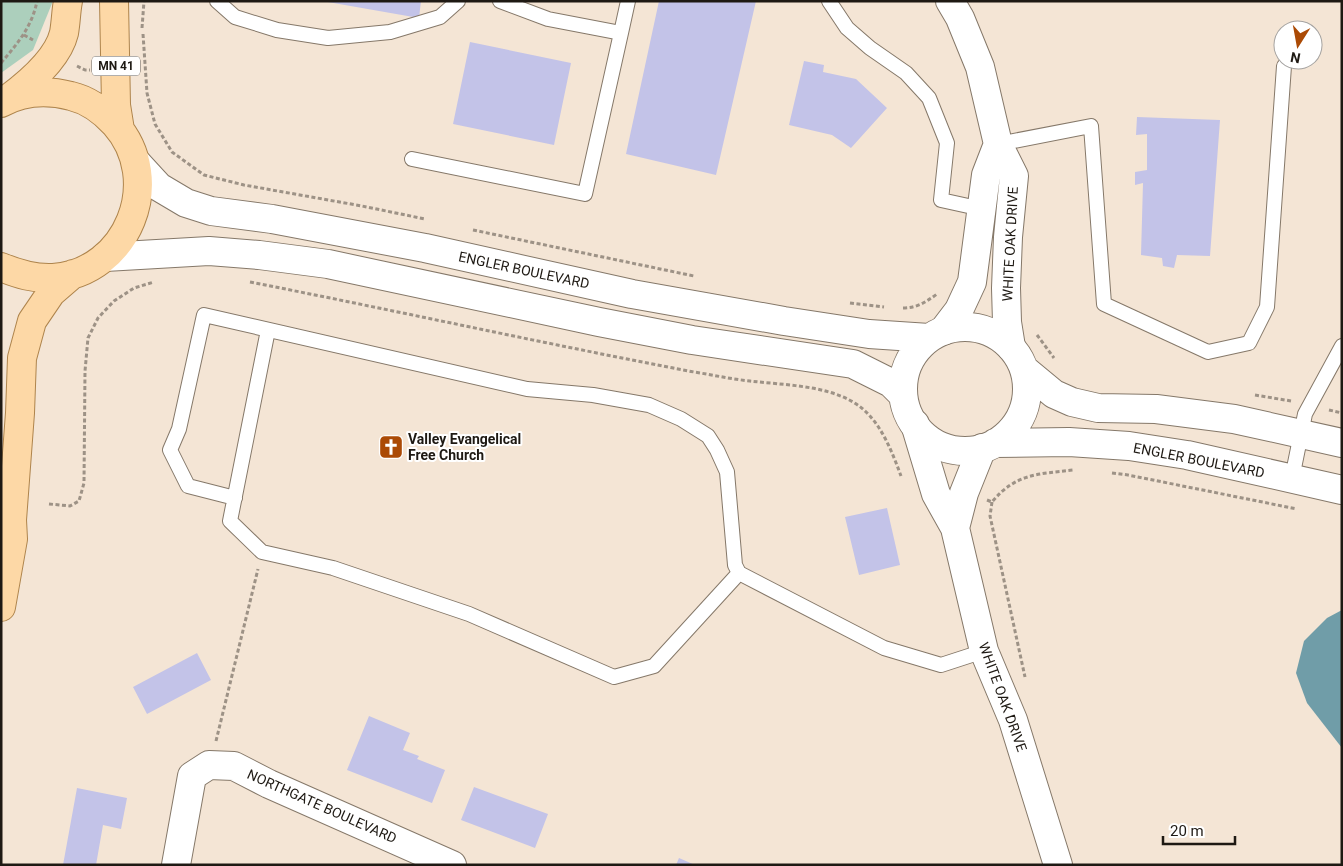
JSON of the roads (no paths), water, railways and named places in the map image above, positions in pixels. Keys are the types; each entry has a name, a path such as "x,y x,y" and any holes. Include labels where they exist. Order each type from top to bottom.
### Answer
{"main road":[{"name":"MN 41","path":"4,102 30,82 54,53 64,34 68,1"},
{"name":"MN 41","path":"114,1 116,105 120,130"},
{"name":"WHITE OAK DRIVE","path":"950,1 960,18 980,67 998,144 1014,176 1008,237 1006,288 1007,322 1018,359"},
{"name":"MN 41","path":"1,267 18,274 36,278 54,278 73,274 90,266 105,256 122,237 134,214 138,197 136,162 130,146 108,116 94,106 77,97 60,93 42,92 23,94 4,102"},
{"name":"WHITE OAK DRIVE","path":"936,335 959,310 972,282 986,175 998,144"},
{"name":"ENGLER BOULEVARD","path":"136,162 159,187 186,203 211,211 272,219 415,246 632,294 746,314 869,334 936,335"},
{"path":"105,256 209,251 328,264 692,340 853,364 891,383 904,395"},
{"name":"MN 41","path":"1,607 13,538 12,520 22,358 32,321 51,293 73,274"},
{"path":"1018,359 1027,383 1027,397 1023,411 1017,424 1007,435 988,446 967,450 939,445 926,436 915,424 907,410 904,395 904,378 909,363 918,349 936,335 959,327 975,328 990,332 1002,339 1018,359 1054,394 1072,402 1098,408 1156,409 1234,419 1342,443"},
{"name":"WHITE OAK DRIVE","path":"915,424 936,494 955,528 984,651 1013,720 1058,865"},
{"name":"ENGLER BOULEVARD","path":"988,446 1069,442 1129,446 1187,455 1342,490"},
{"name":"WHITE OAK DRIVE","path":"955,528 964,493 988,446"},
{"name":"NORTHGATE BOULEVARD","path":"176,865 201,771 234,766 269,784 452,865"}],"lane":[{"path":"217,1 235,17 277,30 328,38 390,32 440,17 458,1"},
{"path":"500,1 548,19 620,33"},
{"path":"412,159 585,194 628,1"},
{"path":"829,1 847,28 870,48 906,73 929,98 947,143 941,200 982,209"},
{"path":"998,144 1091,126 1104,304 1208,352 1249,343 1267,307 1284,70"},
{"path":"235,498 188,486 170,450 179,429 204,315 527,389 593,395 649,406 681,419 708,436 727,472 735,565 739,574 884,648 941,665 984,651"},
{"path":"268,330 230,521 262,552 333,568 469,614 614,677 654,666 739,574"},
{"path":"1292,478 1305,414 1342,346"}],"water":[{"path":"1342,610 1342,748 1307,703 1296,673 1304,641 1327,618"}],"place":[{"name":"Valley Evangelical Free Church","path":"391,447"}]}
